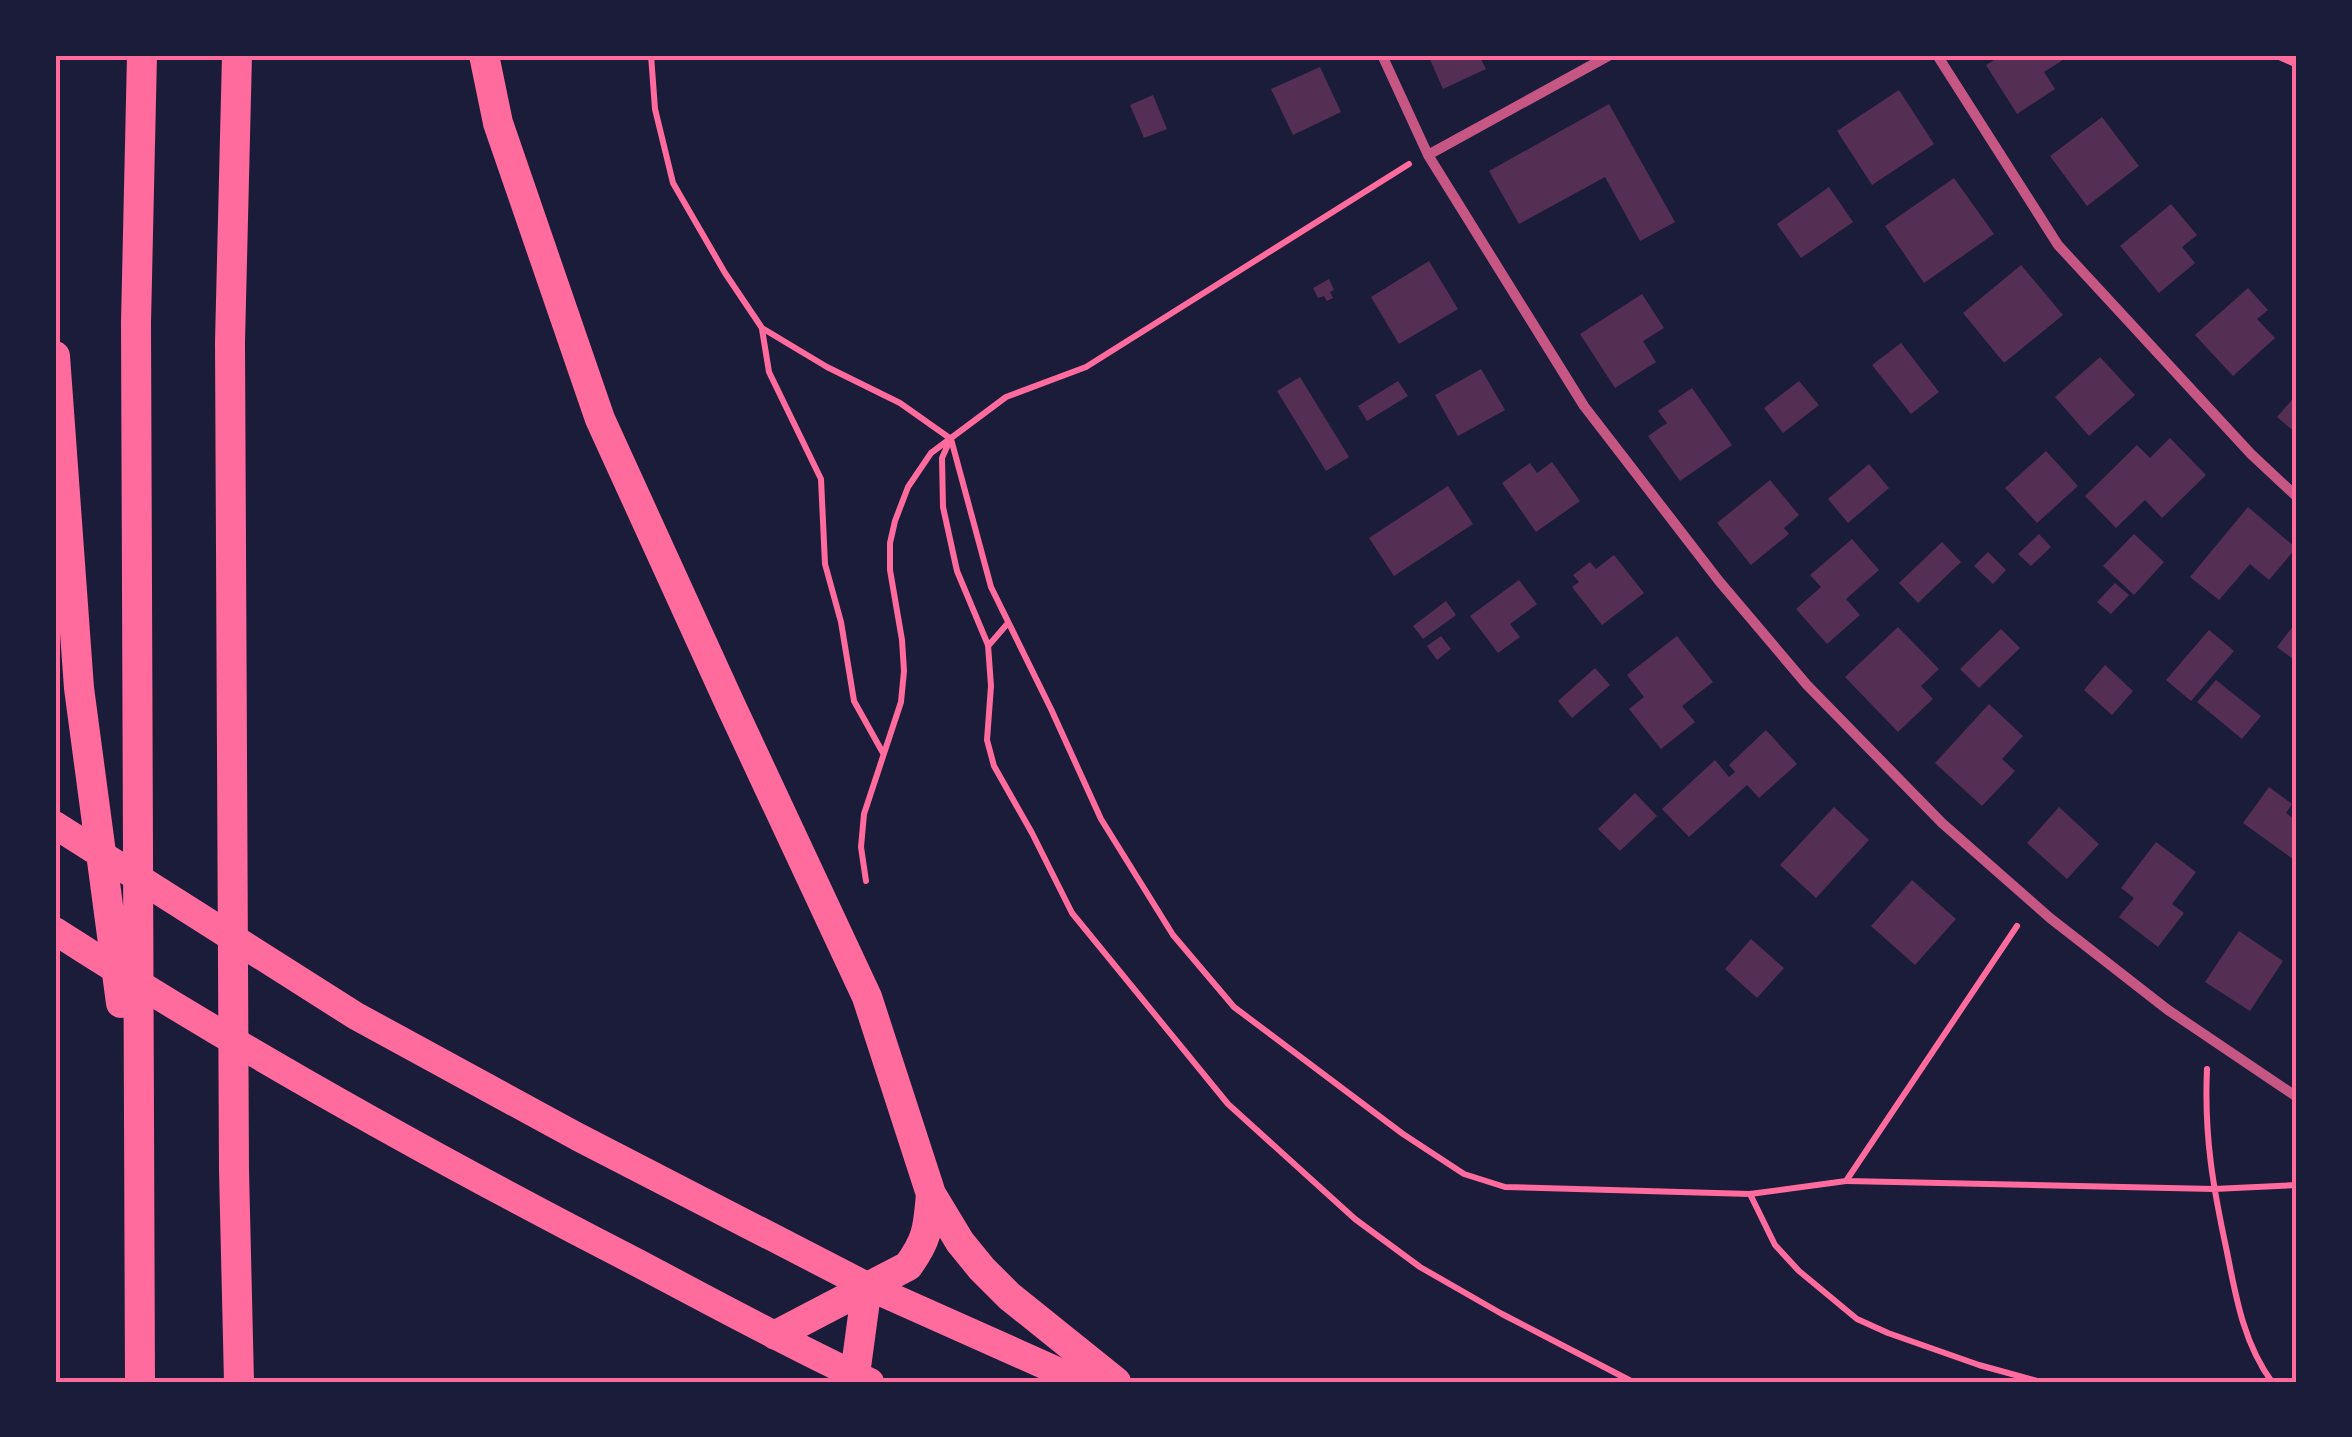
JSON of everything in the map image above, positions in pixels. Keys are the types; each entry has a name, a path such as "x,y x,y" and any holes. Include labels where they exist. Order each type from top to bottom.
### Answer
{"highway":[{"path":"140,1382 136,323 142,55"},
{"path":"238,55 230,342 234,1170 239,1382"},
{"path":"484,55 498,122 600,418 867,997 931,1194 960,1242 982,1269 1009,1296 1116,1382"},
{"path":"55,356 79,688 138,1125"},
{"path":"55,825 356,1016 578,1137 868,1286 1082,1382"},
{"path":"55,931 328,1098 860,1380 868,1286"},
{"path":"776,1335 908,1266 927,1235 931,1194"}],"street":[{"path":"1382,55 1428,155 1584,406 1719,581 1807,685 1942,823 2050,918 2168,1010 2297,1097"},
{"path":"1428,155 1610,55"},
{"path":"1938,55 2058,244 2251,454 2297,497"}],"path":[{"path":"650,55 656,109 673,183 762,328 769,372 821,479 825,564 841,622 854,701 884,754"},
{"path":"2275,55 2297,65"},
{"path":"866,881 861,847 864,814 901,702 904,671 890,544 908,487 931,452 1006,397 1086,367 1407,164 1428,155"},
{"path":"762,328 827,367 900,402 951,438 991,588 1102,819 1173,934 1234,1007 1403,1134 1464,1174 1506,1187 1750,1194 1846,1181 2214,1189 2297,1185"},
{"path":"951,438 942,458 943,507 958,571 988,645 991,686 986,740 994,766 1072,913 1228,1104 1354,1218 1420,1267 1633,1382"},
{"path":"988,645 1008,623"},
{"path":"1846,1181 2017,926"},
{"path":"2207,1069 2205,1112 2214,1189 2240,1316 2260,1366 2272,1382"},
{"path":"1750,1194 1775,1245 1799,1271 1857,1318 1888,1333 2041,1382"}],"building":[{"path":"1428,55 1479,55 1486,69 1443,89"},
{"path":"2002,55 2071,55 2044,72 2055,89 2017,114 1986,65"},
{"path":"1320,67 1341,112 1293,135 1271,89"},
{"path":"1899,90 1934,144 1872,185 1837,131"},
{"path":"1153,95 1167,129 1144,138 1130,105"},
{"path":"1609,104 1675,222 1640,241 1605,177 1519,224 1489,171"},
{"path":"2102,117 2139,166 2087,206 2050,156"},
{"path":"1954,178 1994,234 1924,283 1885,226"},
{"path":"1829,187 1853,222 1801,258 1777,224"},
{"path":"2171,204 2197,235 2182,247 2195,263 2159,293 2120,246"},
{"path":"1429,261 1458,309 1399,344 1371,297"},
{"path":"2021,265 2063,315 2004,363 1963,313"},
{"path":"1329,279 1334,290 1330,292 1333,298 1327,301 1324,296 1318,298 1313,288"},
{"path":"2248,288 2268,310 2257,319 2275,338 2233,376 2195,335"},
{"path":"1642,294 1664,328 1643,341 1656,362 1615,388 1580,334"},
{"path":"1901,343 1939,392 1911,414 1872,365"},
{"path":"2100,357 2135,395 2089,436 2055,397"},
{"path":"1481,369 1505,410 1458,436 1435,395"},
{"path":"1300,377 1349,457 1326,471 1277,391"},
{"path":"1398,381 1408,396 1367,421 1358,406"},
{"path":"1799,381 1819,405 1783,433 1764,408"},
{"path":"1692,388 1732,445 1680,481 1648,436 1667,423 1658,411"},
{"path":"2297,394 2297,434 2277,417"},
{"path":"2170,438 2206,475 2162,518 2145,500 2116,528 2085,496 2137,445 2150,458"},
{"path":"2046,451 2078,486 2037,523 2005,488"},
{"path":"1552,462 1580,501 1536,532 1502,483 1530,463 1537,473"},
{"path":"1869,464 1889,488 1848,523 1828,499"},
{"path":"1770,480 1799,515 1784,528 1789,534 1751,565 1717,523"},
{"path":"1448,486 1473,524 1394,576 1369,538"},
{"path":"2248,507 2296,548 2269,580 2250,564 2219,600 2190,577"},
{"path":"2039,534 2051,547 2031,566 2018,554"},
{"path":"2134,534 2164,562 2134,595 2103,566"},
{"path":"1852,539 1879,570 1846,599 1860,615 1827,644 1796,609 1821,587 1810,575"},
{"path":"1942,542 1961,562 1918,603 1899,583"},
{"path":"1988,552 2006,570 1993,584 1974,566"},
{"path":"1614,555 1644,593 1602,625 1572,587 1579,582 1573,575 1590,562 1596,569"},
{"path":"1519,580 1537,604 1510,624 1520,637 1498,653 1470,616"},
{"path":"2115,583 2129,595 2111,614 2097,602"},
{"path":"1446,601 1456,615 1423,639 1413,626"},
{"path":"2297,621 2297,662 2277,647"},
{"path":"1898,627 1939,669 1921,686 1933,699 1898,732 1845,677"},
{"path":"2001,629 2020,648 1979,688 1960,669"},
{"path":"2209,630 2234,651 2191,701 2166,680"},
{"path":"1441,636 1451,649 1437,660 1427,646"},
{"path":"1677,636 1713,682 1682,706 1695,722 1661,749 1629,709 1644,697 1627,675"},
{"path":"2105,665 2133,691 2112,715 2084,690"},
{"path":"1595,668 1610,685 1572,718 1558,701"},
{"path":"2216,680 2261,716 2242,739 2197,702"},
{"path":"1989,704 2023,736 2002,759 2015,771 1982,806 1935,763"},
{"path":"1766,730 1797,764 1759,798 1747,785 1689,837 1662,809 1715,760 1729,777 1735,772 1729,765"},
{"path":"2269,787 2292,804 2286,813 2297,821 2297,862 2243,823"},
{"path":"1635,793 1657,816 1620,851 1598,829"},
{"path":"1834,807 1869,840 1816,898 1780,865"},
{"path":"2059,807 2099,844 2067,879 2027,843"},
{"path":"2156,842 2196,872 2172,904 2184,913 2158,947 2119,917 2134,898 2121,888"},
{"path":"1912,880 1956,919 1915,965 1871,926"},
{"path":"2239,931 2283,961 2250,1011 2205,982"},
{"path":"1751,939 1784,968 1757,998 1725,969"}]}
